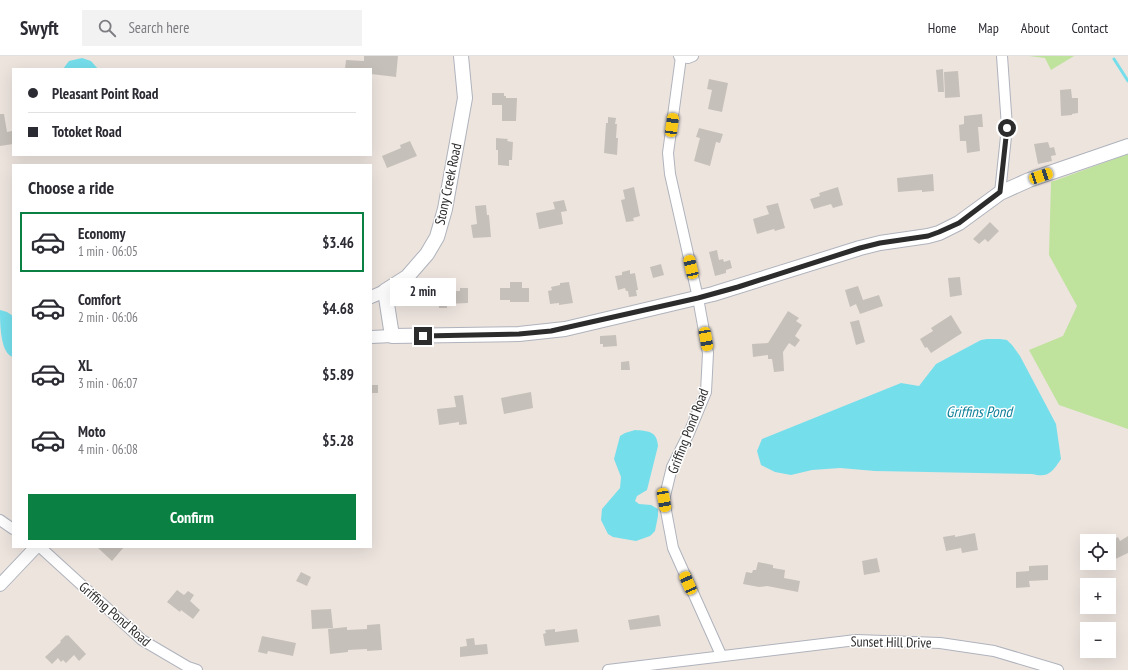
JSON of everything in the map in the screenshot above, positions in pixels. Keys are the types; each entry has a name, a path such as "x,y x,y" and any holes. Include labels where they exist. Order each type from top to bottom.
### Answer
{"main road":[{"name":"Stony Creek Road","path":"385,291 407,277 427,254 437,237 444,209 465,98 461,56"},
{"path":"385,291 392,336 519,334 551,331 698,298 738,287 860,248 880,243 928,236 959,223 1000,192 1029,180 1128,146"}],"street":[{"path":"680,56 688,58 693,56"},
{"name":"Griffing Pond Road","path":"680,56 668,153 669,167 698,298 708,353 706,392 689,433 672,467 664,500 673,548 721,655"},
{"path":"1000,192 1007,128 1002,56"},
{"name":"Stony Creek Road","path":"372,297 385,291"},
{"path":"372,337 392,336"},
{"path":"0,520 12,528"},
{"path":"0,586 35,548"},
{"name":"Griffing Pond Road","path":"41,548 142,640 188,667 197,670"},
{"name":"Sunset Hill Drive","path":"721,655 856,640 940,642 994,651 1058,670"},
{"path":"608,670 721,655"}],"green space":[{"path":"1029,56 1074,56 1051,70 1045,58"},
{"path":"1128,154 1128,429 1059,405 1029,350 1063,336 1077,306 1049,255 1051,182"}],"water":[{"path":"82,58 91,61 97,68 64,68 69,61"},
{"path":"0,310 12,315 12,356 5,350 1,329"},
{"name":"Griffins Pond","path":"981,340 1007,340 1012,345 1020,356 1056,424 1061,459 1050,473 1038,475 875,471 840,468 812,470 791,475 775,472 761,465 757,451 762,439 901,383 919,386 936,364"},
{"path":"635,430 648,432 654,435 658,446 647,490 637,496 635,501 639,504 651,505 658,509 655,531 650,536 636,541 613,537 608,534 601,520 602,509 620,488 621,477 614,459 620,436"}],"building":[{"path":"364,56 398,56 396,77 372,74 372,68 345,68 346,60 364,61"},
{"path":"943,69 944,92 938,92 936,70"},
{"path":"958,71 960,97 945,98 944,72"},
{"path":"709,79 728,83 722,112 708,109 712,90 707,89"},
{"path":"1071,89 1072,98 1078,98 1078,113 1061,116 1060,90"},
{"path":"492,93 504,93 506,98 517,98 516,121 502,121 502,105 492,105"},
{"path":"0,114 4,114 7,132 12,131 12,144 0,146"},
{"path":"982,114 983,127 978,127 980,151 967,153 966,141 960,141 959,125 964,124 964,116"},
{"path":"608,117 616,118 616,138 618,138 617,155 604,153 606,123 608,123"},
{"path":"699,128 723,134 720,143 716,142 710,166 694,161 700,138 696,137"},
{"path":"496,138 508,139 507,141 513,142 512,160 509,160 509,166 498,165"},
{"path":"410,141 417,156 387,168 382,156 401,148 400,145"},
{"path":"1048,142 1050,148 1054,147 1056,155 1051,156 1052,161 1038,164 1034,144"},
{"path":"933,174 934,191 922,192 922,190 898,192 897,178"},
{"path":"634,187 640,216 633,218 634,221 626,222 621,200 625,199 623,190"},
{"path":"838,187 843,205 833,208 831,204 814,209 810,199 820,196 819,193"},
{"path":"564,200 567,211 561,212 563,224 539,229 536,213 555,209 553,202"},
{"path":"778,203 785,228 775,231 774,229 757,234 753,219 769,214 766,206"},
{"path":"486,205 487,215 489,215 491,237 473,238 471,225 477,224 475,206"},
{"path":"990,222 999,231 988,242 985,239 979,244 973,239"},
{"path":"717,250 719,260 723,259 724,262 730,260 732,268 726,270 726,273 715,276 709,252"},
{"path":"661,264 664,275 653,278 650,267"},
{"path":"630,270 630,274 635,273 638,290 636,290 637,296 629,297 628,291 626,291 625,288 618,290 615,276 622,275 622,272"},
{"path":"960,277 962,295 950,297 948,278"},
{"path":"510,282 522,282 522,288 529,288 529,302 510,302 510,300 500,300 500,288 510,288"},
{"path":"569,282 573,303 559,305 559,303 550,304 548,291 552,290 551,287 560,285 560,283"},
{"path":"858,286 863,300 879,295 883,306 860,314 856,304 850,307 845,290"},
{"path":"460,288 468,288 468,303 447,304 447,308 439,308 438,289 445,289 445,291 460,291"},
{"path":"788,311 799,318 796,321 802,325 795,336 800,340 795,347 789,343 783,352 784,371 774,372 772,359 768,359 768,355 753,357 752,344 768,343"},
{"path":"951,315 962,333 931,353 927,347 925,348 920,339 933,331 931,328"},
{"path":"859,320 865,342 856,345 850,322"},
{"path":"616,335 617,346 603,347 603,344 600,344 600,336"},
{"path":"629,361 630,370 621,370 621,362"},
{"path":"372,385 378,385 378,393 372,393"},
{"path":"531,392 533,408 504,414 501,398"},
{"path":"463,395 467,424 459,425 459,422 439,425 437,409 456,407 454,396"},
{"path":"975,533 978,550 962,553 961,548 946,551 943,537 955,535 955,537"},
{"path":"1128,536 1128,553 1116,559 1116,538 1118,537 1120,541"},
{"path":"98,548 123,548 112,561"},
{"path":"877,558 880,572 864,575 862,561"},
{"path":"758,562 773,565 773,568 785,570 784,578 800,581 798,592 767,586 759,587 743,584 746,572 752,573 753,570 756,570"},
{"path":"1048,565 1048,580 1029,581 1030,587 1016,588 1016,572 1029,571 1029,566"},
{"path":"301,572 311,577 307,586 296,581"},
{"path":"177,590 184,595 188,591 194,595 190,601 200,610 193,619 181,610 180,612 167,602"},
{"path":"331,609 333,628 312,629 311,610"},
{"path":"659,615 661,626 630,630 628,620"},
{"path":"380,624 382,650 348,650 348,652 330,654 328,629 347,627 347,630 367,629 367,625"},
{"path":"555,629 555,632 577,629 579,642 545,646 543,634 546,633 545,630"},
{"path":"68,635 86,654 79,661 74,655 66,663 63,660 61,662 58,658 52,664 45,657 61,642 60,641"},
{"path":"262,636 296,643 293,656 268,651 267,654 258,652"},
{"path":"474,638 475,645 487,644 488,654 460,657 460,647 467,646 466,639"}],"waterway":[{"path":"1114,59 1128,81"}],"route":[{"path":"423,336 519,334 565,329 713,294 880,243 928,236 959,223 1000,192 1007,128"}]}
